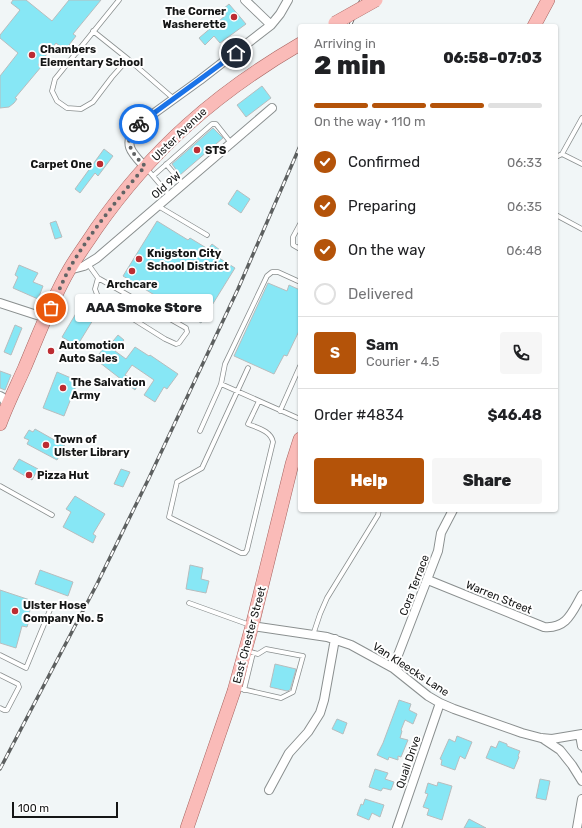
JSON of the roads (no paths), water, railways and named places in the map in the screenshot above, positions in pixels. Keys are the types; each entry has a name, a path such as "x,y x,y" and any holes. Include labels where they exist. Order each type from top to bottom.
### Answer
{"main road":[{"path":"334,24 376,0"},
{"path":"535,24 546,1"},
{"name":"Ulster Avenue","path":"0,424 4,401 69,270 112,206 149,171 183,128 229,89 278,56 298,45"},
{"name":"East Chester Street","path":"187,828 240,689 249,652 252,626 298,445"}],"street":[{"path":"246,0 272,25"},
{"path":"149,171 131,152 129,139 135,127 272,25 288,0"},
{"name":"Old 9W","path":"69,270 88,264 272,108"},
{"path":"0,302 46,318"},
{"name":"Cora Terrace","path":"393,668 428,580 438,551 441,533 452,512"},
{"name":"Warren Street","path":"428,580 544,627 553,628 562,624 582,595"},
{"name":"Van Kleecks Lane","path":"252,626 335,639 351,645 393,668 428,696 440,703 522,733 552,739 581,735"},
{"path":"269,790 289,753 308,732 320,713 324,700 335,639"},
{"name":"Quail Drive","path":"397,828 440,703"},
{"path":"581,735 582,746"},
{"path":"541,738 560,750 582,781"},
{"path":"577,828 582,799"}],"lane":[{"path":"119,0 55,79 52,91 56,101 67,108 81,109 93,102 128,59"},
{"path":"93,31 174,99"},
{"path":"558,156 562,154 582,118"},
{"path":"170,196 149,171 166,164 212,124 216,124 231,143"},
{"path":"562,154 582,164"},
{"path":"166,164 183,184"},
{"path":"158,206 207,235"},
{"path":"558,216 582,230"},
{"path":"298,228 294,237 293,245 298,248"},
{"path":"88,264 98,278 186,328 187,332 179,343 176,344 165,339 98,297 95,289 98,278"},
{"path":"200,431 221,384 226,364 267,276 272,272 278,272 298,281"},
{"path":"248,368 202,468 177,482 169,517 241,553 245,553 248,550 273,442 269,433 248,424 259,401"},
{"path":"280,411 298,370"},
{"path":"221,384 298,418"},
{"path":"0,486 52,514"},
{"path":"313,635 327,598 379,512"},
{"path":"189,603 252,626"},
{"path":"0,655 26,668 52,605"},
{"path":"240,689 281,698 293,692 303,656 266,649 258,654 249,652"},
{"path":"0,676 18,684 19,687 7,710 0,708"}],"railway":[{"path":"351,24 361,0"},
{"path":"0,769 97,584 149,478 238,289 298,151"}],"place":[{"name":"The Corner Washerette","path":"234,17"},
{"name":"Chambers Elementary School","path":"32,55"},
{"name":"STS","path":"197,150"},
{"name":"Carpet One","path":"100,164"},
{"name":"Knigston City School District","path":"139,259"},
{"name":"Archcare","path":"132,271"},
{"name":"AAA Smoke Store","path":"51,308"},
{"name":"Automotion Auto Sales","path":"51,351"},
{"name":"The Salvation Army","path":"63,388"},
{"name":"Town of Ulster Library","path":"46,445"},
{"name":"Pizza Hut","path":"29,475"},
{"name":"Ulster Hose Company No. 5","path":"15,611"}]}
